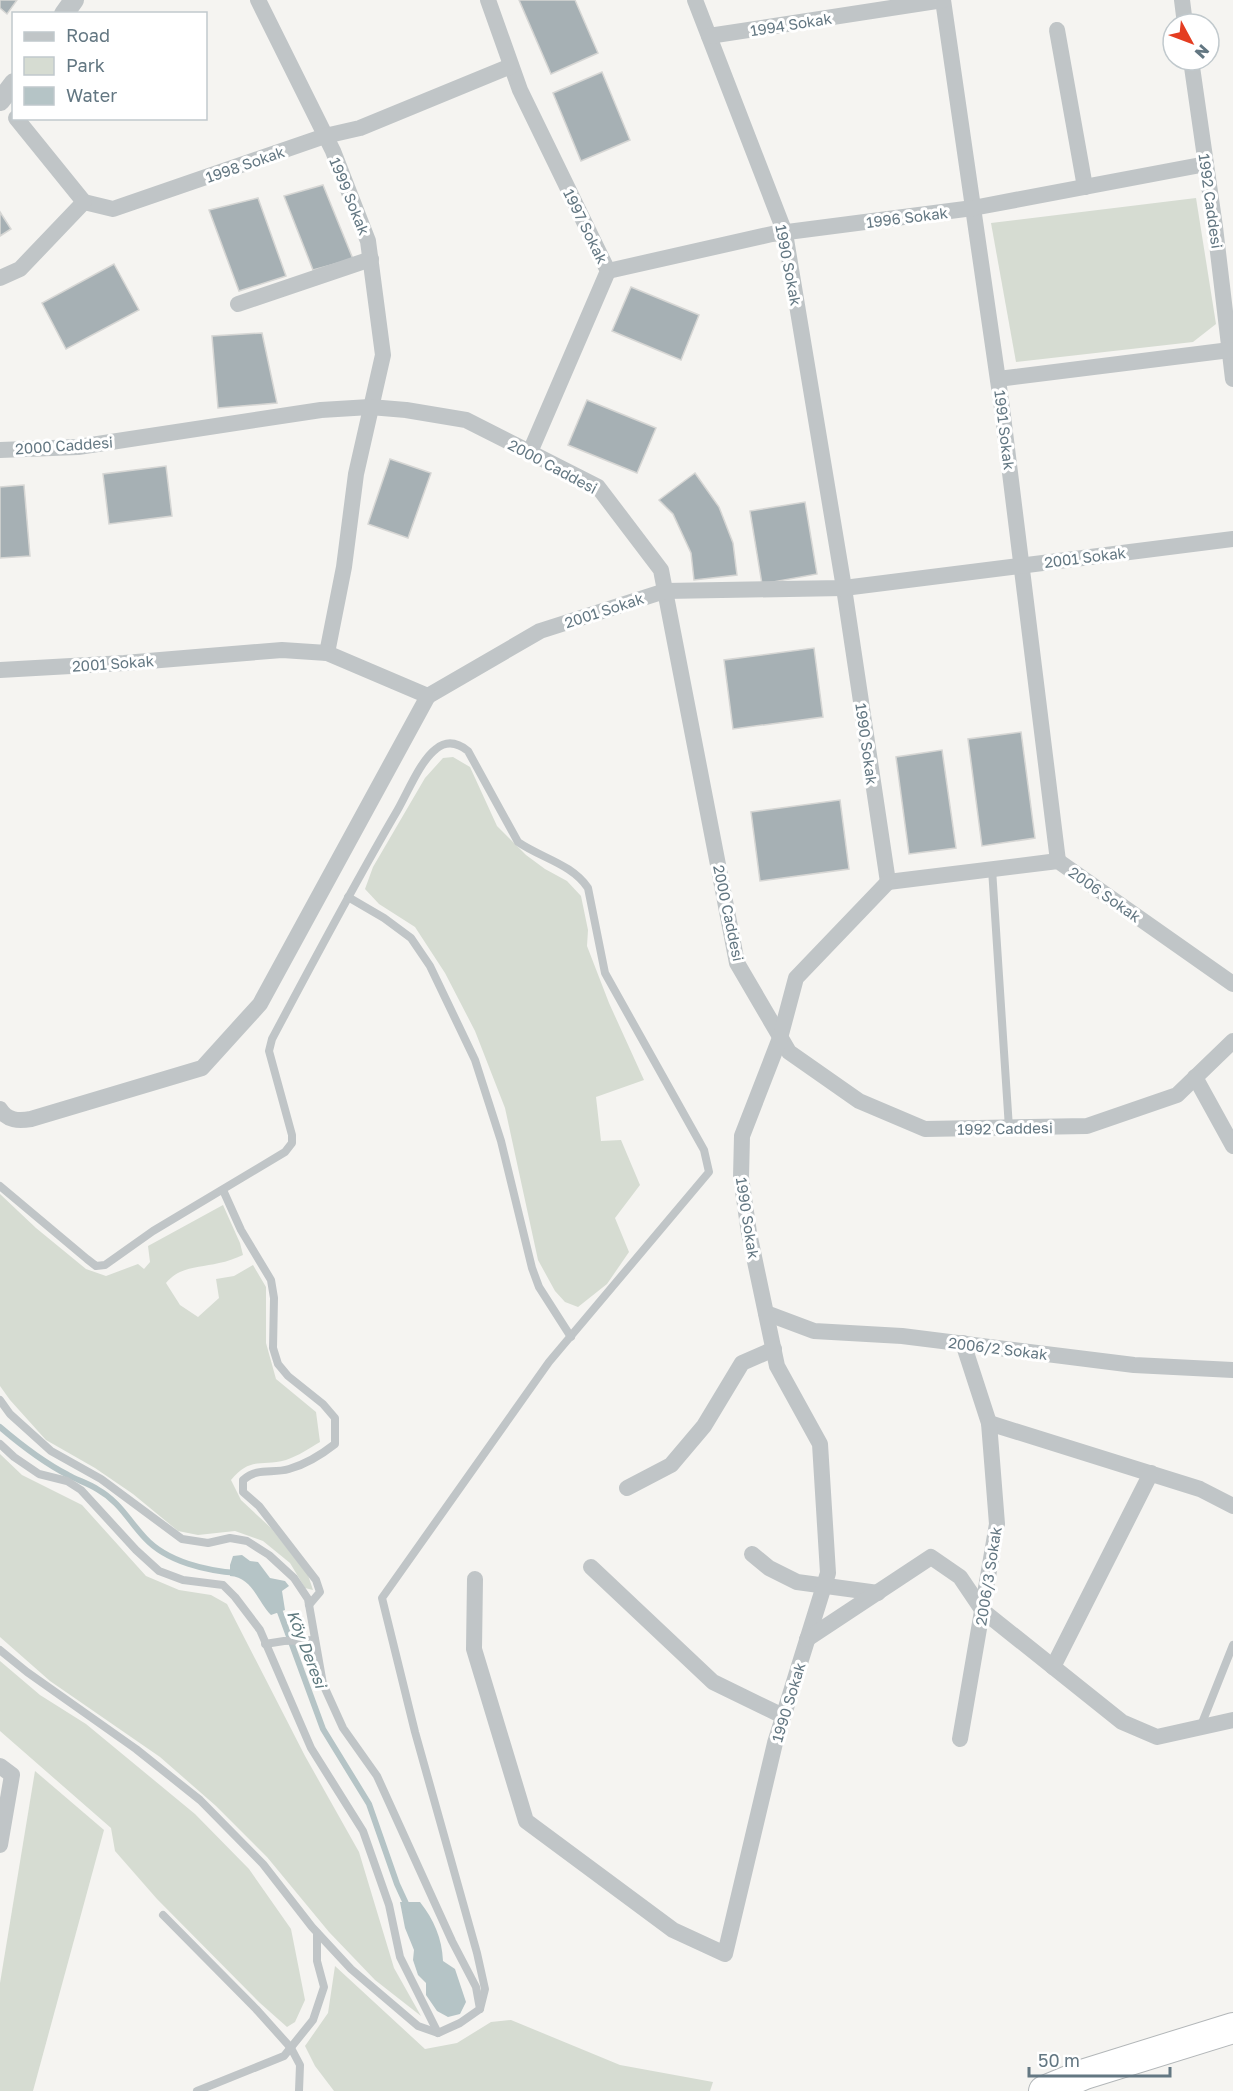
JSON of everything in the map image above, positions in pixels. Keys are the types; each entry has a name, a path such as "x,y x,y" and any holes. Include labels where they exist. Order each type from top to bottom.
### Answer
{"highway":[{"path":"1044,2091 1084,2074 1233,2028"}],"street":[{"name":"1999 Sokak","path":"258,0 325,136 368,241 383,355 356,474 344,567 327,653"},
{"name":"1997 Sokak","path":"488,0 520,90 608,271 530,452"},
{"name":"1990 Sokak","path":"475,1579 474,1649 526,1821 673,1930 725,1954 775,1743 828,1573 820,1444 777,1366 749,1233 741,1177 742,1136 780,1038 796,978 888,882 844,588 785,233 695,0"},
{"name":"1994 Sokak","path":"710,36 943,0"},
{"name":"1991 Sokak","path":"943,0 998,379 1058,861"},
{"path":"1057,30 1085,187"},
{"name":"1998 Sokak","path":"84,202 113,209 325,136 360,128 511,66"},
{"name":"1992 Caddesi","path":"1193,72 1233,379"},
{"path":"6,107 12,89"},
{"path":"0,278 20,269 84,202 17,120"},
{"name":"1996 Sokak","path":"608,271 785,233 973,208 1206,164"},
{"path":"238,304 371,259"},
{"path":"998,379 1230,350"},
{"name":"2000 Caddesi","path":"0,450 78,447 321,410 370,407 406,410 466,420 598,487 661,570 737,963 780,1038"},
{"name":"2001 Sokak","path":"0,670 282,650 327,653 428,696 540,631 665,591 844,588 1233,538"},
{"path":"0,1109 3,1114 17,1121 31,1119 202,1068 260,1004 428,696"},
{"name":"2006 Sokak","path":"888,882 1058,861 1233,984"},
{"name":"1992 Caddesi","path":"780,1038 789,1052 859,1101 925,1129 1087,1126 1177,1095 1233,1041"},
{"path":"1195,1077 1233,1146"},
{"name":"2006/2 Sokak","path":"766,1313 814,1331 902,1336 1134,1365 1233,1370"},
{"name":"2006/3 Sokak","path":"960,1739 997,1524 989,1423 963,1343"},
{"path":"627,1488 671,1466 704,1426 742,1363 774,1349"},
{"path":"989,1423 1200,1489 1233,1506"},
{"path":"1053,1667 1151,1473"},
{"path":"752,1554 769,1568 797,1582 878,1593"},
{"path":"807,1639 931,1557 960,1577 983,1611 1122,1722 1156,1737 1233,1720"},
{"path":"591,1567 713,1682 783,1716"},
{"path":"0,1845 6,1770"}],"lane":[{"path":"0,1186 96,1266 105,1265 153,1231 285,1152 292,1143 292,1136 269,1051 272,1039 348,897 423,765 435,750 446,744 459,744 468,751 518,842 582,878 588,888 605,973 705,1150 709,1172 549,1362 382,1599 415,1732 485,1989 480,2009 460,2023 438,2033 418,2026 351,1969 317,1933 263,1864 200,1800 136,1749 27,1672 0,1650"},
{"path":"992,869 1009,1128"},
{"path":"348,897 384,918 411,938 430,966 475,1060 501,1141 532,1268 539,1287 571,1337"},
{"path":"223,1190 241,1230 271,1280 274,1298 273,1348 278,1364 288,1376 323,1404 335,1418 335,1444 319,1457 287,1470 251,1473 243,1480 243,1492 259,1506 316,1580 320,1592 309,1605"},
{"path":"0,1400 10,1414 51,1451 101,1479 182,1539 208,1544 230,1538 247,1541 269,1555 294,1578 308,1599 323,1684 343,1728 377,1776 452,1941 476,1987 480,2009"},
{"path":"0,1444 39,1474 67,1481 81,1490 136,1550 159,1571 183,1580 223,1585 260,1630 311,1748 363,1831 389,1905 400,1958 438,2033"},
{"path":"265,1644 315,1640"},
{"path":"1200,1728 1233,1645"},
{"path":"164,1915 291,2048 300,2065 299,2091"},
{"path":"197,2091 284,2056 313,2020 324,1987 317,1961 317,1933"}],"green space":[{"path":"1196,198 1216,324 1193,342 1016,362 991,223"},
{"path":"453,757 470,767 497,826 526,855 567,881 581,896 588,930 587,946 609,1003 644,1080 596,1097 601,1141 621,1140 640,1185 615,1218 629,1252 607,1284 578,1307 565,1302 555,1291 538,1260 505,1108 475,1031 445,973 415,927 379,904 365,889 373,867 425,778 443,758"},
{"path":"0,1194 36,1228 86,1269 106,1276 138,1264 144,1269 150,1262 148,1246 223,1205 243,1255 225,1262 190,1268 177,1273 166,1283 180,1305 198,1317 219,1298 216,1279 234,1276 253,1265 266,1287 266,1343 276,1379 316,1412 320,1442 286,1460 251,1465 231,1480 241,1500 271,1528 308,1575 313,1590 305,1588 290,1563 263,1541 235,1531 198,1535 178,1531 133,1494 95,1468 46,1440 10,1400 0,1386"},
{"path":"0,1454 22,1475 82,1505 146,1576 179,1590 211,1595 227,1604 305,1756 359,1852 394,1968 421,2016 375,1980 329,1932 267,1857 216,1806 160,1757 50,1681 0,1637"},
{"path":"0,1661 40,1695 86,1724 195,1814 249,1869 291,1929 305,2000 295,2022 287,2027 260,2003 157,1899 115,1851 111,1828 0,1731"},
{"path":"35,1771 104,1830 33,2091 0,2091 0,1983"},
{"path":"335,1966 425,2049 457,2043 491,2022 511,2020 620,2065 713,2082 710,2091 334,2091 315,2066 305,2046 328,2013"}],"water":[{"path":"242,1555 250,1561 258,1562 270,1578 285,1581 289,1586 282,1591 285,1610 271,1615 249,1585 238,1577 230,1576 233,1556"},
{"path":"400,1902 420,1902 433,1923 439,1937 443,1961 455,1969 466,2002 460,2014 448,2017 437,2011 426,1995 426,1983 418,1975 413,1960 414,1950 405,1928"}],"building":[{"path":"0,0 17,0 7,14 0,8"},
{"path":"519,0 575,0 598,53 551,74"},
{"path":"602,72 630,140 581,161 553,93"},
{"path":"323,185 353,259 313,270 284,196"},
{"path":"258,198 286,276 239,291 209,210"},
{"path":"0,212 11,229 0,236"},
{"path":"114,264 139,310 66,349 42,303"},
{"path":"631,287 699,315 681,360 612,331"},
{"path":"262,333 277,403 218,408 212,336"},
{"path":"587,400 656,428 637,473 568,445"},
{"path":"390,459 431,473 408,538 368,524"},
{"path":"166,466 172,516 109,524 103,474"},
{"path":"695,473 719,507 733,543 737,575 694,580 691,553 673,514 659,500"},
{"path":"24,485 30,556 0,558 0,487"},
{"path":"805,502 817,574 762,584 750,511"},
{"path":"814,648 823,717 733,729 724,660"},
{"path":"1021,732 1035,838 982,846 968,739"},
{"path":"942,750 956,848 909,854 896,757"},
{"path":"840,800 849,869 760,881 751,812"}],"waterway":[{"name":"Köy Deresi","path":"0,1427 50,1465 105,1494 118,1505 145,1538 164,1553 188,1564 238,1573"},
{"name":"Köy Deresi","path":"276,1608 280,1612 323,1729 369,1804 397,1884 409,1910"}]}
